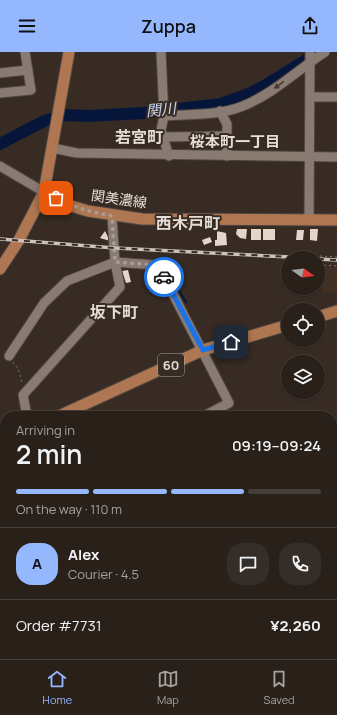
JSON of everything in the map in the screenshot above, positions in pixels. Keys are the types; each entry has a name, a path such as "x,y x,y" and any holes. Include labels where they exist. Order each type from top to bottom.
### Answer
{"main road":[{"path":"0,269 19,240 44,192 69,52"},
{"name":"関美濃線","path":"44,192 68,205 88,211 112,216 142,219 337,220"},
{"path":"325,314 337,311"},
{"name":"60","path":"71,411 203,350 281,328"}],"street":[{"path":"0,93 31,90 25,52"},
{"path":"161,52 164,116 160,130 169,156"},
{"path":"309,220 310,52"},
{"path":"164,116 220,111 242,107 263,97 325,52"},
{"path":"0,73 28,70"},
{"path":"310,97 337,97"},
{"path":"220,111 227,124 228,156"},
{"path":"163,137 227,136"},
{"path":"52,148 78,153 169,156 337,157"},
{"path":"0,166 44,192"},
{"path":"26,411 24,395 120,288 115,262 112,216"},
{"path":"8,356 44,303 67,281 115,262 155,265 159,267 229,403 214,411"}],"path":[{"path":"325,256 337,257"},
{"path":"325,265 337,266"},
{"path":"8,356 18,368 24,395"},
{"path":"13,659 36,659"}],"shaded area":[{"path":"325,268 337,269 337,292 325,291"}],"building":[{"path":"237,229 247,229 246,239 240,238 236,234"},
{"path":"251,229 261,229 261,240 251,240"},
{"path":"263,229 275,229 275,240 263,240"},
{"path":"310,229 318,229 317,241 310,240"},
{"path":"297,230 304,230 303,240 296,240"},
{"path":"105,231 110,241 100,238"},
{"path":"217,231 226,233 227,245 215,246"},
{"path":"210,237 212,242 204,245 202,240"},
{"path":"128,270 131,282 126,283 122,271"}],"waterway":[{"name":"関川","path":"0,144 44,121 65,115 89,116 143,113 221,104 246,95 264,86 306,60 314,52"},
{"path":"164,267 186,302"}],"railway":[{"path":"0,239 115,248 281,257"},
{"path":"325,259 337,260"}],"way so far":[{"path":"56,198 68,205 112,216 115,262 155,265 159,267 164,277"}],"district":[{"name":"若宮町","path":"139,137"},
{"name":"桜本町一丁目","path":"235,142"},
{"name":"西木戸町","path":"188,223"},
{"name":"坂下町","path":"114,312"}],"route":[{"path":"164,277 203,350 231,342"}]}
